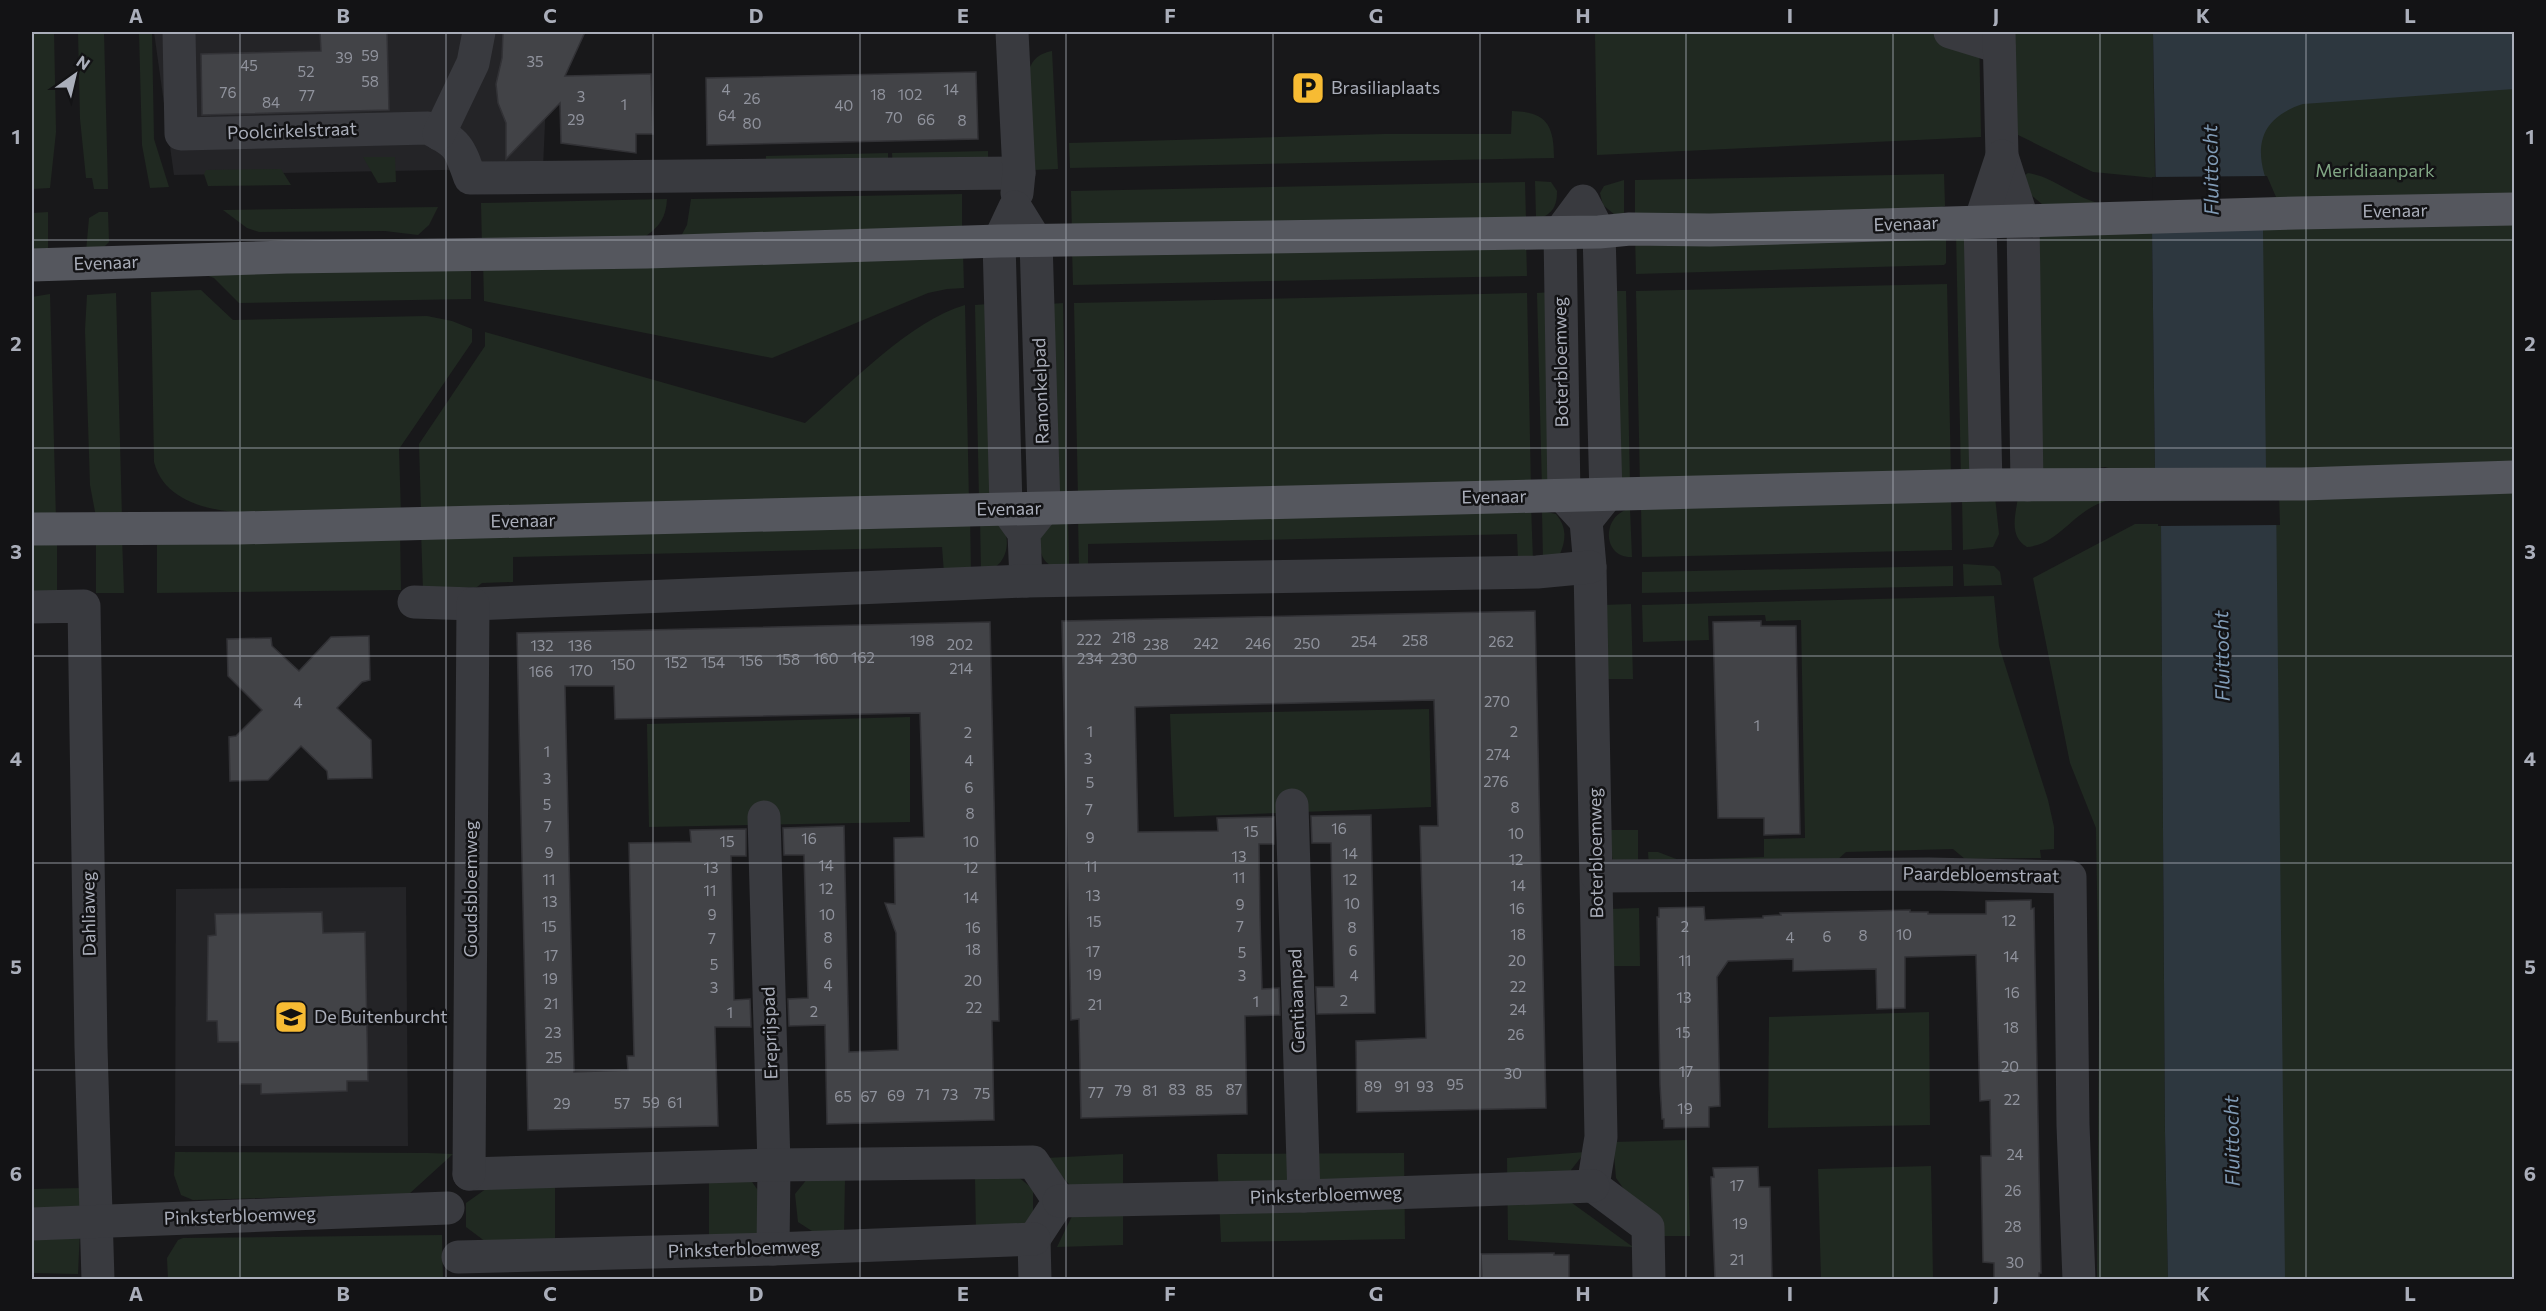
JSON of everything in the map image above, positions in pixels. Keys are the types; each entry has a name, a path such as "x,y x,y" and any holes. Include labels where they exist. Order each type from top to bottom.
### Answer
{"main road":[{"name":"Evenaar","path":"32,265 286,256 647,252 999,241 1599,232 1630,229 1710,230 2514,209"},
{"name":"Evenaar","path":"32,529 1015,521 1044,508 1986,485 2302,484 2514,477"}],"street":[{"name":"Poolcirkelstraat","path":"179,32 182,134 428,128 446,137 460,148 470,178 1019,173"},
{"path":"439,134 473,63 478,32"},
{"path":"1012,32 1019,173 1016,207 999,241 1015,521 1026,581"},
{"path":"1950,32 1999,39 2002,156 2023,221 2027,485"},
{"path":"1986,485 1980,222 2002,156"},
{"path":"1560,232 1580,188 1599,232 1606,496 1586,521 1564,497"},
{"path":"1016,207 1036,241"},
{"name":"Boterbloemweg","path":"1560,232 1564,497"},
{"name":"Ranonkelpad","path":"1036,241 1044,508"},
{"name":"Boterbloemweg","path":"1586,521 1590,567 1601,1137 1593,1186"},
{"path":"414,602 473,604 1026,581 1537,572 1590,567"},
{"name":"Goudsbloemweg","path":"469,1174 473,604"},
{"name":"Dahliaweg","path":"32,607 84,606 91,1047 98,1280"},
{"name":"Gentiaanpad","path":"1292,805 1304,1196"},
{"name":"Ereprijspad","path":"765,817 774,1165 773,1249"},
{"name":"Paardebloemstraat","path":"1597,876 1940,874 2070,877 2073,1125 2079,1280"},
{"path":"448,1208 469,1174 774,1165 1033,1162 1059,1201 1034,1239 1035,1280"},
{"path":"1593,1186 1648,1227 1649,1280"},
{"name":"Pinksterbloemweg","path":"1059,1201 1304,1196 1593,1186"},
{"name":"Pinksterbloemweg","path":"32,1224 448,1208 458,1268 773,1249 1034,1239"}],"shaded area":[{"path":"154,32 549,32 543,168 174,175"},
{"name":"De Buitenburcht","path":"406,887 408,1146 175,1146 176,889"}],"green space":[{"path":"32,32 54,32 56,132 50,188 32,189"},
{"path":"78,32 104,32 108,189 94,189 92,178 86,178 80,119"},
{"path":"139,32 152,32 154,139 169,187 150,188 142,145"},
{"path":"1595,32 1979,32 1981,137 1597,155"},
{"path":"2012,32 2153,32 2155,178 2093,172 2014,133"},
{"name":"Meridiaanpark","path":"2232,32 2514,32 2514,1279 2264,1279"},
{"path":"1052,51 1058,169 1032,170 1027,76 1035,59"},
{"path":"1512,111 1533,114 1546,122 1552,136 1554,158 1070,168 1069,143 1384,134 1511,134"},
{"path":"988,151 988,169 893,171 892,153"},
{"path":"888,153 888,171 765,169 766,156"},
{"path":"363,157 395,157 396,182 378,183"},
{"path":"281,169 291,185 208,186 204,174 206,170"},
{"path":"2028,173 2038,175 2082,197 2102,204 2043,205 2030,194 2025,175"},
{"path":"1944,174 1945,206 1925,213 1635,221 1635,180"},
{"path":"1624,180 1624,215 1615,215 1603,205 1600,193 1604,186"},
{"path":"1535,181 1551,182 1557,191 1553,208 1539,219 1536,217"},
{"path":"1525,182 1526,220 1072,233 1071,191"},
{"path":"962,194 962,226 923,235 679,240 687,225 691,199"},
{"path":"667,199 661,220 646,236 482,246 481,203"},
{"path":"438,207 429,225 418,235 385,231 259,232 247,228 223,210"},
{"path":"48,212 48,253 32,253 32,213"},
{"path":"99,212 108,212 109,242 103,248 86,252 89,218"},
{"path":"2152,228 2155,470 2122,472 2105,467 2044,476 2035,469 2031,229"},
{"path":"1956,230 1964,231 1975,470 1961,479"},
{"path":"1946,231 1946,263 1944,265 1636,274 1635,235"},
{"path":"1526,240 1527,276 1073,285 1072,248"},
{"path":"963,252 964,288 928,293 772,358 484,301 483,260"},
{"path":"471,263 471,299 239,303 214,278 203,274"},
{"path":"1947,284 1951,479 1640,486 1636,291"},
{"path":"201,290 233,320 427,316 452,321 472,329 472,342 399,449 401,515 267,514 219,510 197,504 178,495 163,481 154,462 151,292"},
{"path":"1611,291 1626,291 1630,486 1619,484"},
{"path":"1552,292 1556,474 1542,488 1537,293"},
{"path":"116,293 122,518 96,517 90,485 85,330 87,295"},
{"path":"1527,293 1531,490 1078,498 1074,303"},
{"path":"50,294 56,520 32,521 32,297"},
{"path":"1063,303 1067,498 1059,498 1049,304"},
{"path":"989,304 993,490 979,500 975,305"},
{"path":"965,305 969,503 421,512 419,444 485,346 485,332 805,423 902,339 944,313"},
{"path":"2018,496 2109,500 2085,511 2049,540 2027,547 2017,537 2015,531"},
{"path":"1951,497 1952,550 1642,557 1641,504"},
{"path":"1962,497 1995,497 1999,534 1993,547 1963,550"},
{"path":"1531,505 1533,560 1518,560 1517,534 1088,544 1088,570 1079,570 1078,516"},
{"path":"1630,509 1632,557 1615,551 1610,544 1609,535 1614,519"},
{"path":"1542,511 1556,514 1562,524 1564,534 1560,554 1543,560"},
{"path":"970,517 971,572 944,573 942,547 513,557 513,582 423,590 421,530"},
{"path":"1068,517 1069,570 1050,565 1043,557 1040,546 1045,524"},
{"path":"980,518 1002,528 1007,543 1005,554 999,564 981,571"},
{"path":"2135,524 2161,524 2168,1279 2097,1279 2099,1013 2096,828 2070,763 2033,578"},
{"path":"400,532 401,590 157,593 157,540"},
{"path":"122,537 124,593 96,593 96,538"},
{"path":"32,538 57,538 57,592 32,592"},
{"path":"1963,564 1994,566 2000,572 2002,585 1964,586"},
{"path":"1953,566 1953,586 1642,593 1642,572"},
{"path":"1994,596 1999,646 2048,800 2054,827 2054,849 2040,850 2041,858 1965,859 1953,849 1846,852 1835,862 1649,867 1648,852 1658,852 1679,860 1764,857 1764,839 1805,838 1801,620 1766,621 1765,615 1708,616 1709,640 1643,642 1642,605"},
{"path":"1631,604 1633,679 1604,679 1602,605"},
{"path":"1429,709 1431,807 1174,817 1170,714"},
{"path":"910,717 910,822 649,827 647,724"},
{"path":"1607,830 1638,830 1638,867 1613,861"},
{"path":"1639,908 1640,966 1610,966 1608,909"},
{"path":"1929,1012 1930,1125 1768,1128 1769,1017"},
{"path":"1687,1140 1690,1236 1658,1236 1616,1178 1613,1142"},
{"path":"175,1152 453,1154 409,1194 193,1200 181,1195 174,1175"},
{"path":"1585,1152 1571,1170 1572,1203 1633,1247 1508,1240 1507,1158"},
{"path":"1404,1153 1405,1239 1221,1242 1217,1154"},
{"path":"1123,1154 1123,1245 1057,1247 1075,1210 1075,1191 1046,1158"},
{"path":"1931,1166 1933,1279 1821,1279 1818,1169"},
{"path":"975,1175 1017,1176 1033,1189 1033,1214 1023,1230 976,1233"},
{"path":"845,1177 844,1234 815,1233 798,1222 795,1194 808,1178"},
{"path":"750,1179 762,1196 765,1226 754,1239 709,1241 709,1180"},
{"path":"555,1183 555,1241 490,1245 466,1227 466,1203 490,1186"},
{"path":"82,1188 78,1274 32,1273 32,1189"},
{"path":"442,1235 443,1279 168,1279 167,1258 178,1240 183,1238"}],"water":[{"name":"Fluittocht","path":"2153,32 2514,32 2514,89 2303,104 2287,111 2275,120 2262,141 2263,167 2273,197 2263,230 2266,468 2276,495 2285,1279 2168,1279 2161,524 2155,470 2152,228 2156,200"}],"pier":[{"path":"2267,176 2276,197 2149,228 2153,200 2152,177"},
{"path":"2279,494 2280,525 2158,526 2158,497"}],"building":[{"path":"320,32 387,32 389,110 202,115 201,54 321,51"},
{"path":"503,32 585,32 565,76 651,74 653,134 636,134 636,153 561,143 560,103 506,159 506,123 498,103 496,84 502,58"},
{"path":"976,72 978,139 707,145 706,78"},
{"path":"1535,611 1546,1108 1357,1112 1356,1041 1426,1038 1420,826 1438,826 1434,700 1135,707 1138,832 1218,831 1217,818 1274,817 1274,844 1259,844 1262,989 1279,988 1280,1015 1245,1016 1247,1114 1081,1118 1079,1019 1071,1020 1062,621"},
{"path":"1761,621 1761,626 1796,626 1800,834 1764,835 1764,818 1718,818 1713,622"},
{"path":"990,622 999,1021 992,1021 994,1120 827,1124 825,1025 789,1026 788,999 808,998 804,855 784,855 783,828 844,826 849,1052 898,1050 896,933 885,903 895,904 894,838 924,837 920,713 615,719 614,686 565,686 574,1072 628,1070 627,1056 634,1056 629,843 691,842 690,830 746,829 746,856 731,856 734,1000 750,999 751,1027 715,1027 718,1126 528,1130 517,633"},
{"path":"369,636 370,680 362,682 337,708 371,740 372,778 328,779 327,771 301,746 268,780 230,781 229,737 236,736 262,710 228,676 227,639 271,638 272,646 299,671 331,637"},
{"path":"1371,815 1375,1013 1317,1014 1316,987 1334,987 1331,843 1312,843 1311,816"},
{"path":"2031,900 2031,909 2034,908 2041,1273 2039,1273 2039,1280 1994,1280 1994,1263 1983,1262 1981,1156 1991,1156 1990,1100 1980,1101 1976,955 1905,957 1905,1008 1877,1009 1876,969 1793,971 1793,959 1728,961 1717,977 1720,1106 1709,1107 1709,1127 1664,1128 1660,1085 1657,917 1659,917 1659,908 1704,907 1705,920 1763,918 1763,916 1781,915 1780,913 1910,910 1910,912 1928,912 1928,914 1986,914 1986,901"},
{"path":"322,912 323,933 365,932 368,1081 347,1081 347,1091 261,1094 261,1084 240,1084 239,1042 218,1042 217,1021 207,1021 208,936 216,935 215,914"},
{"path":"1758,1167 1759,1187 1770,1187 1772,1280 1715,1280 1711,1177 1714,1177 1713,1168"},
{"path":"1554,1253 1554,1255 1569,1255 1569,1280 1482,1280 1481,1254"}],"place":[{"name":"Brasiliaplaats","path":"1308,88"},
{"name":"De Buitenburcht","path":"291,1017"}]}
